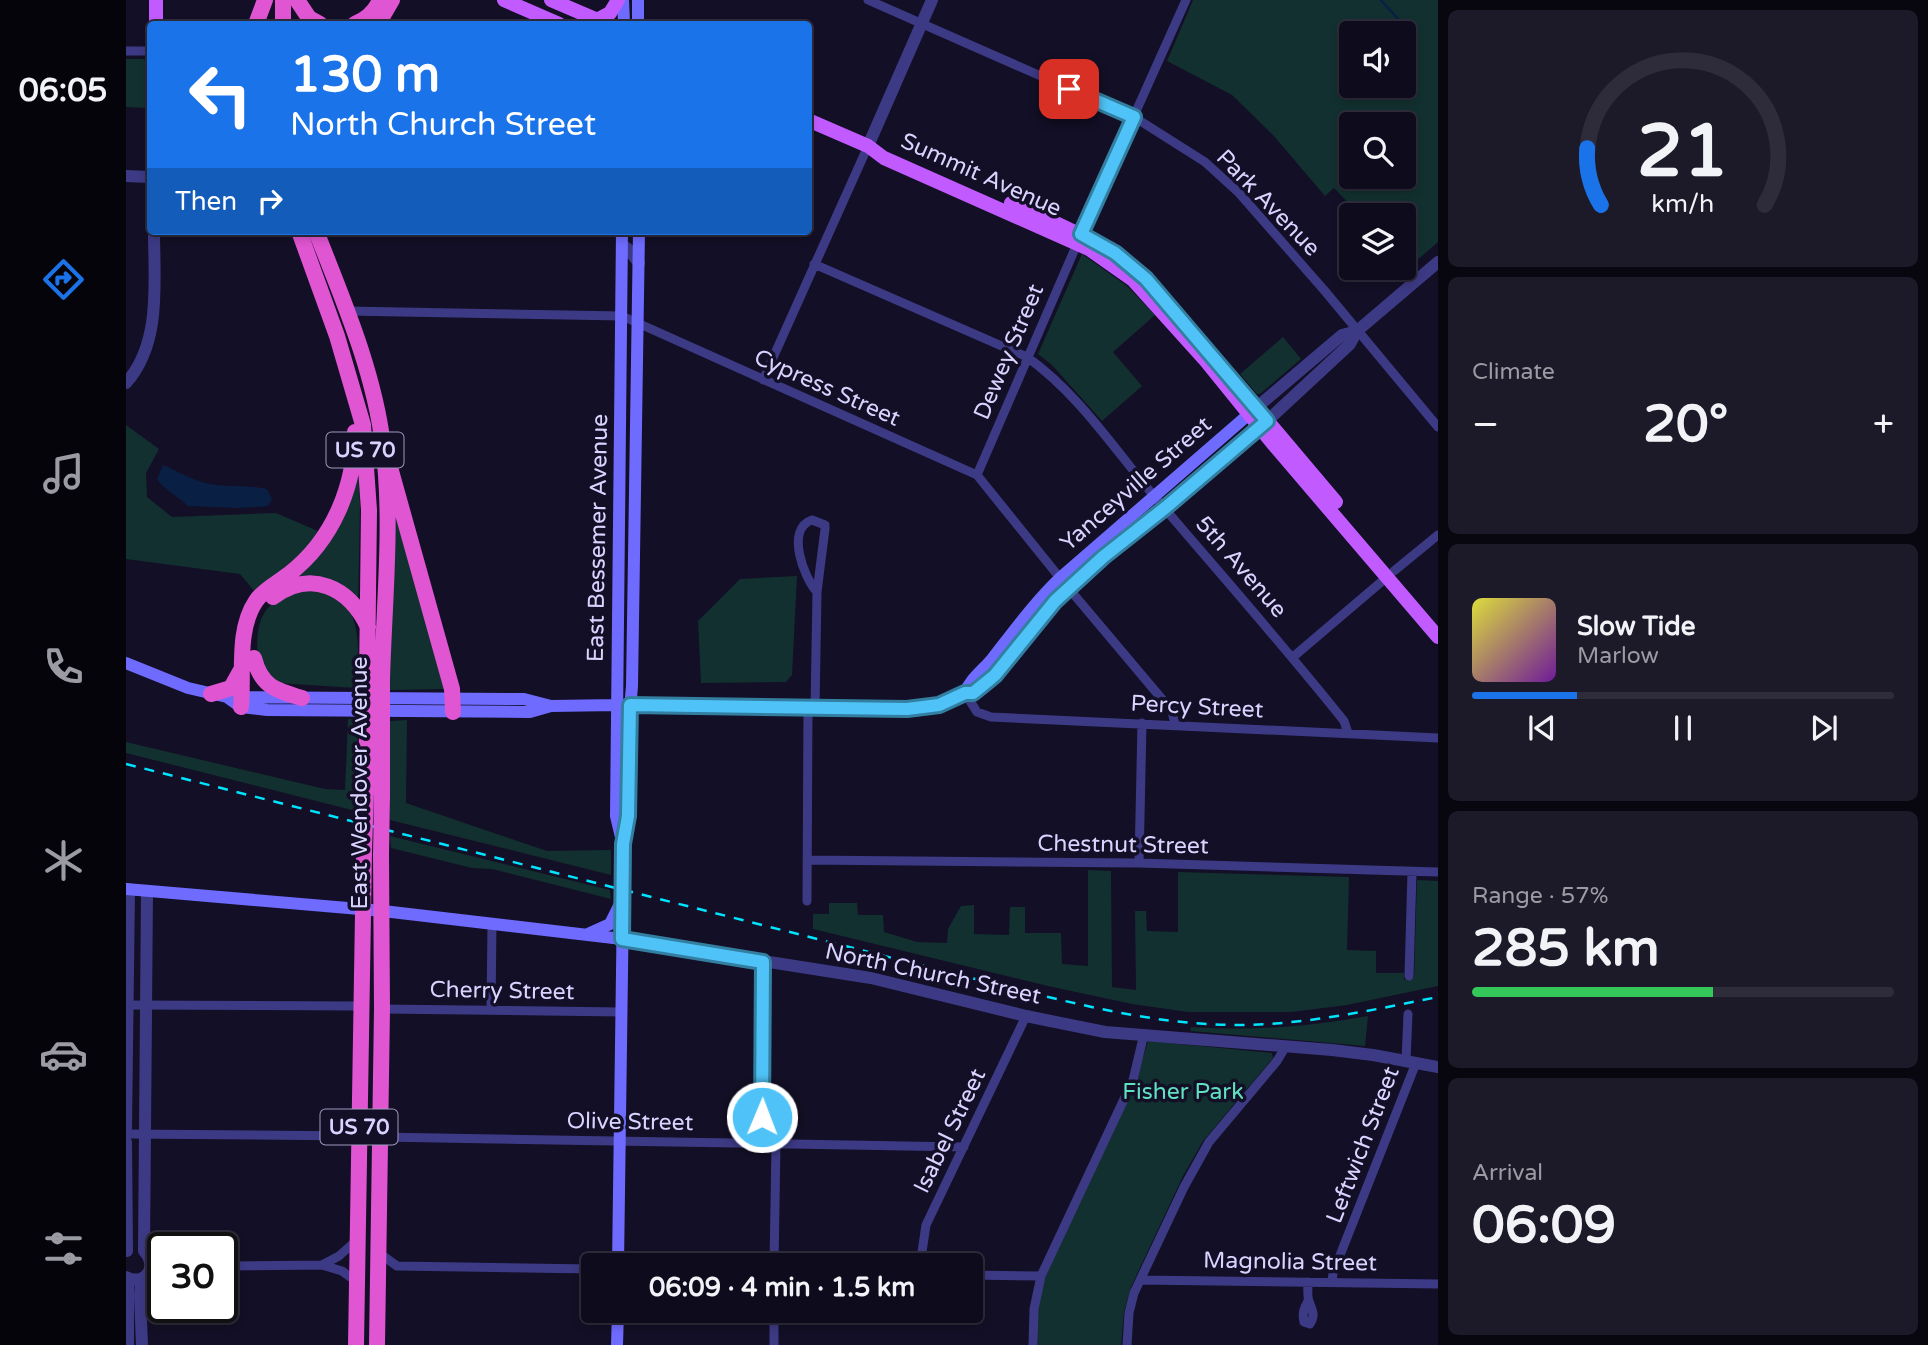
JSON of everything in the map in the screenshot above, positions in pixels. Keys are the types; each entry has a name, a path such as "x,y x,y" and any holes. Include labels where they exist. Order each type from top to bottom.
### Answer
{"highway":[{"path":"257,21 266,0"},
{"path":"266,0 267,21"},
{"path":"283,0 283,21"},
{"path":"297,0 309,18 314,21"},
{"path":"360,21 370,14 380,0"},
{"path":"380,21 392,0"},
{"name":"East Wendover Avenue","path":"300,235 355,391 363,425 369,510 369,629 375,680"},
{"name":"East Wendover Avenue","path":"318,235 368,374 383,445 387,519 375,680 374,735 374,794 381,855 383,911 377,1345"},
{"path":"302,698 271,687 262,679 248,661 244,637 248,616 256,600 289,575 321,542 343,500 355,448 355,391"},
{"path":"383,445 452,689 453,706"},
{"path":"237,700 262,610 286,588 306,583 321,583 336,589 353,604 369,629"},
{"path":"237,700 231,688 248,661"},
{"name":"East Wendover Avenue","path":"356,1345 364,852 374,794"}],"main road":[{"path":"156,0 156,21"},
{"path":"504,0 552,21"},
{"path":"551,0 600,21"},
{"path":"603,21 621,0"},
{"path":"621,0 624,21"},
{"path":"638,0 639,21"},
{"name":"Summit Avenue","path":"812,122 872,148 904,157 1079,239 1115,253 1146,279 1263,424 1391,574 1438,624"},
{"name":"East Bessemer Avenue","path":"618,1253 623,844 628,816 624,705 622,235"},
{"name":"East Bessemer Avenue","path":"624,705 639,235"},
{"name":"Yanceyville Street","path":"1064,584 1155,497 1253,411"},
{"name":"Yanceyville Street","path":"965,693 968,684 993,658 1036,603 1103,557 1263,424"},
{"name":"Summit Avenue","path":"1391,574 1438,637"},
{"path":"126,663 178,684 237,700 453,706"},
{"path":"237,700 302,698 530,712 551,706 624,705 919,709 939,705 965,693"},
{"name":"North Church Street","path":"127,889 364,909 622,939"},
{"path":"587,935 610,924 623,899"},
{"path":"617,1345 618,1323"}],"street":[{"name":"Park Avenue","path":"868,0 1134,117 1205,162 1233,187 1438,427"},
{"path":"762,380 814,264 872,148 932,0"},
{"name":"Dewey Street","path":"977,475 1184,1"},
{"path":"126,51 147,51"},
{"path":"126,176 147,177"},
{"path":"126,383 145,356 150,333 154,235"},
{"path":"622,245 639,263"},
{"name":"Yanceyville Street","path":"1263,424 1350,344 1357,331 1438,262"},
{"name":"5th Avenue","path":"814,264 1027,357 1049,373 1081,405 1155,497 1293,657 1344,721 1348,733"},
{"name":"Cypress Street","path":"347,311 622,316 977,475 1064,584 1172,711 1175,724"},
{"name":"Yanceyville Street","path":"1253,411 1342,334 1357,331"},
{"path":"807,901 811,708 817,592 825,529 825,525 812,520 806,522 798,540 802,564 810,585 817,592"},
{"path":"1293,657 1438,535"},
{"name":"Percy Street","path":"965,693 974,709 986,716 1438,738"},
{"path":"1139,863 1142,723"},
{"name":"Chestnut Street","path":"807,860 1139,863 1438,872"},
{"path":"1409,976 1412,872"},
{"path":"126,1128 127,889"},
{"path":"144,1251 147,891"},
{"path":"491,1010 492,923"},
{"name":"North Church Street","path":"622,939 871,978 1026,1016 1105,1032 1286,1046 1438,1067"},
{"path":"761,1144 763,962"},
{"path":"128,1005 361,1006"},
{"name":"Cherry Street","path":"383,1009 621,1012"},
{"name":"Leftwich Street","path":"1332,1282 1333,1273 1411,1062 1408,1014"},
{"name":"Isabel Street","path":"922,1253 926,1225 1026,1016"},
{"path":"1033,1345 1034,1309 1041,1276 1133,1080 1144,1034"},
{"path":"1126,1345 1129,1313 1141,1279 1184,1187 1209,1143 1277,1061 1286,1046"},
{"path":"126,1134 359,1136"},
{"name":"Olive Street","path":"380,1137 964,1147"},
{"path":"126,1142 127,1252 135,1249 147,1254"},
{"path":"774,1253 776,1144"},
{"path":"322,1265 339,1256 357,1240"},
{"path":"377,1251 397,1266"},
{"path":"238,1266 322,1265 342,1271 356,1281"},
{"path":"377,1279 397,1266 581,1269"},
{"path":"128,1345 127,1277 141,1279 147,1274"},
{"path":"983,1275 1041,1276"},
{"path":"141,1279 142,1345"},
{"name":"Magnolia Street","path":"1141,1279 1438,1284"},
{"path":"1308,1282 1308,1301"},
{"path":"774,1323 774,1345"}],"green space":[{"path":"1193,0 1438,0 1438,242 1416,261 1416,203 1348,203 1334,188 1325,196 1273,135 1232,95 1167,61"},
{"path":"126,59 144,59 147,62 147,108 126,107"},
{"path":"1082,254 1127,286 1155,315 1113,352 1142,386 1102,421 1052,365 1038,354"},
{"path":"1283,337 1301,359 1257,394 1240,374"},
{"path":"126,425 159,449 146,473 147,497 172,517 276,513 320,532 310,547 255,592 240,574 126,559"},
{"path":"358,462 358,607 351,598 288,583 300,571"},
{"path":"391,491 444,689 390,690"},
{"path":"797,576 792,675 786,682 701,683 698,621 740,579"},
{"path":"298,590 325,592 338,598 347,608 357,633 357,688 276,683 259,664 257,640 262,616 275,602"},
{"path":"348,719 358,720 356,811 126,753 126,742 325,789 345,790"},
{"path":"407,720 406,803 547,851 611,850 611,875 390,820 390,721"},
{"path":"390,836 610,890 611,899 492,869 472,868 391,848"},
{"path":"1088,870 1111,871 1112,987 1136,990 1135,911 1146,911 1147,931 1178,932 1178,872 1349,877 1347,950 1376,951 1376,973 1404,973 1404,980 1414,977 1417,880 1438,881 1438,986 1347,1005 1291,1012 1188,1012 1132,1004 1048,986 813,929 813,914 829,914 829,903 857,903 858,915 883,915 884,932 917,942 947,943 948,929 961,906 974,905 974,934 1009,935 1010,907 1025,907 1025,933 1061,933 1062,964 1088,966"},
{"path":"1368,1016 1365,1046 1190,1031 1191,1027 1280,1027"},
{"name":"Fisher Park","path":"1148,1041 1272,1053 1273,1058 1203,1141 1183,1176 1131,1287 1124,1312 1121,1345 1038,1345 1038,1308 1043,1284 1126,1104"}],"water":[{"path":"163,465 209,484 267,489 272,499 268,506 188,506 157,479"}],"waterway":[{"path":"1381,0 1399,21"}],"railway":[{"path":"126,764 1011,988 1151,1018 1208,1024 1262,1024 1338,1016 1438,997"}],"route":[{"path":"762,1117 763,962 622,939 623,844 628,816 630,705 919,709 939,705 965,693 973,693 995,675 1055,601 1103,557 1267,421 1146,279 1115,253 1081,234 1134,117 1069,89"}]}
